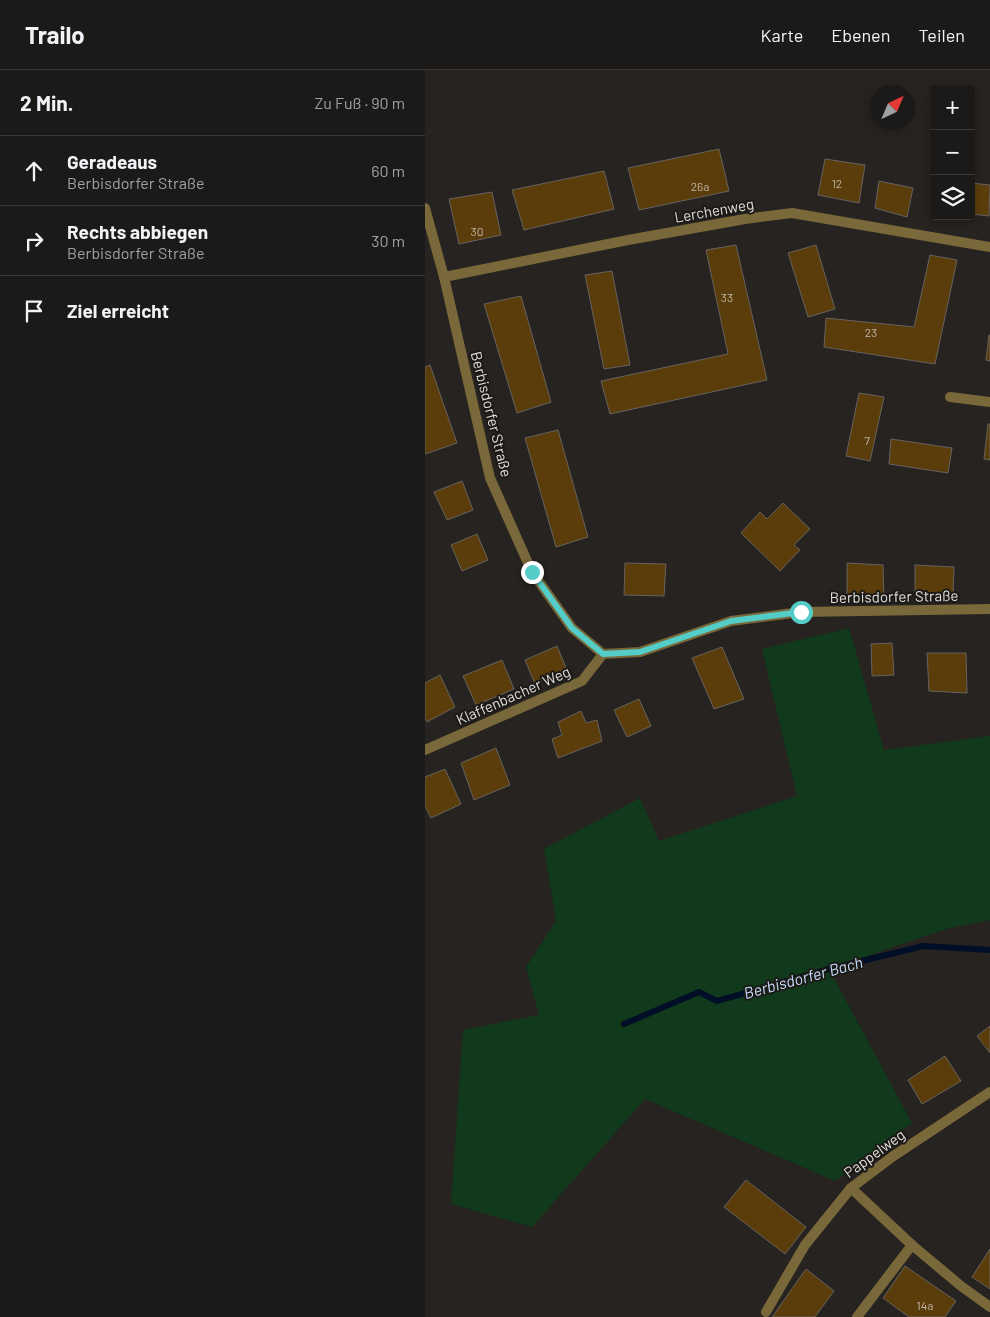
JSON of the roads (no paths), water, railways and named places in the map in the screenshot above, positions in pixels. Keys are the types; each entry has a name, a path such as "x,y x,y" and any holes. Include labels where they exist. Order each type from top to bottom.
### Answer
{"street":[{"name":"Berbisdorfer Straße","path":"425,208 444,277 490,478 532,572 572,628 603,654 640,652 731,621 801,612 990,610"},
{"name":"Lerchenweg","path":"444,277 628,240 745,219 792,213 990,246"},
{"path":"950,397 990,402"},
{"name":"Klaffenbacher Weg","path":"425,750 582,682 603,654"},
{"name":"Pappelweg","path":"766,1312 805,1245 851,1188 892,1157 990,1092"},
{"path":"851,1188 912,1245 961,1286 990,1307"},
{"path":"857,1317 912,1245"}],"waterway":[{"name":"Berbisdorfer Bach","path":"624,1024 699,992 717,1001 829,969 923,946 990,950"}]}
